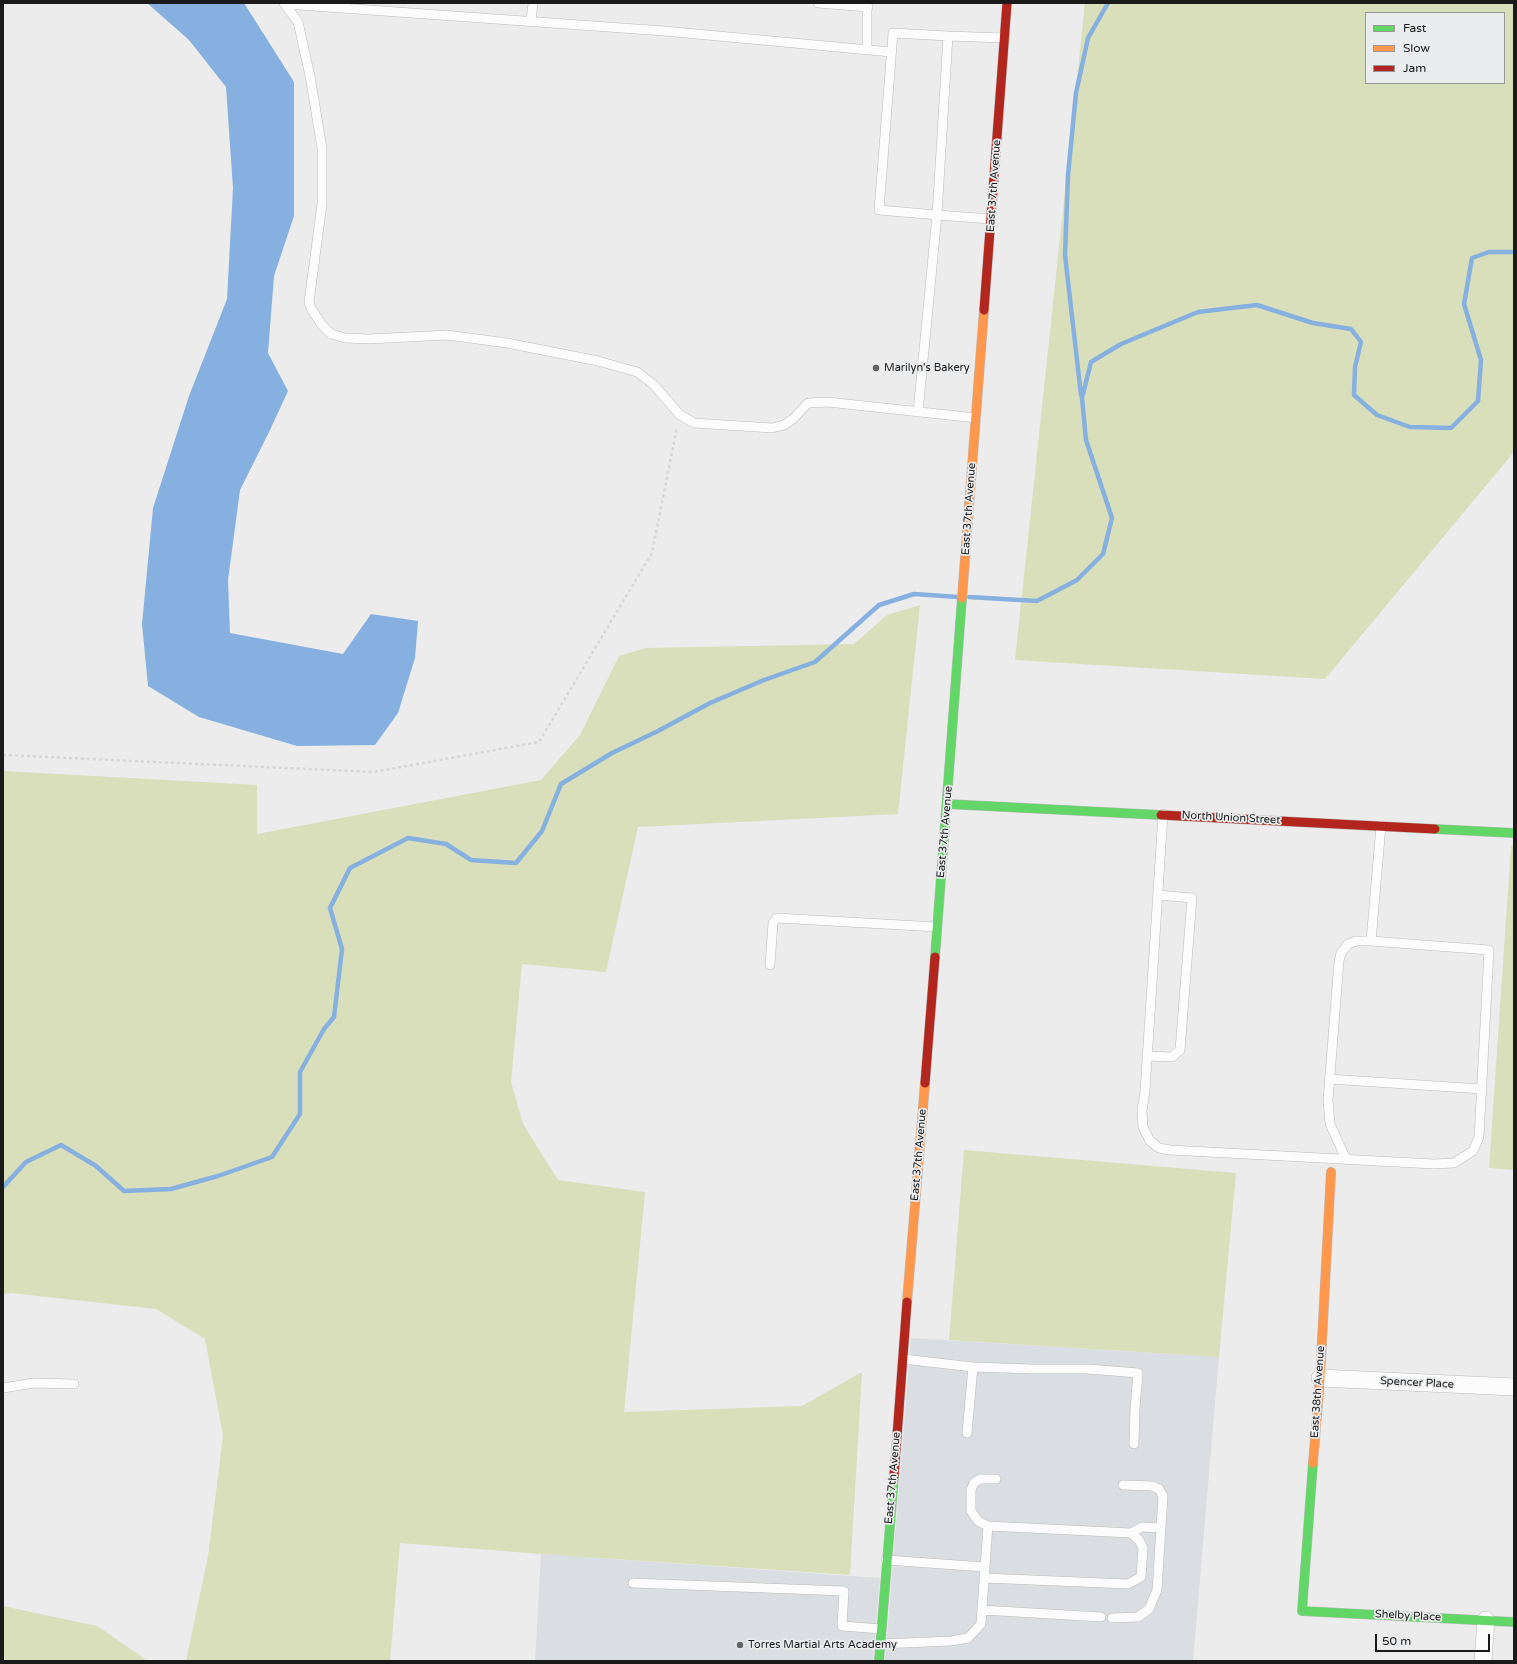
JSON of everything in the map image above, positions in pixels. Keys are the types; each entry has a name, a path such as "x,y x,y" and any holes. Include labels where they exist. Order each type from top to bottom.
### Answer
{"main road":[{"name":"East 37th Avenue","path":"878,1661 947,804 1007,3"},
{"name":"North Union Street","path":"947,804 1514,833"},
{"name":"East 38th Avenue","path":"1302,1611 1320,1378 1331,1172"},
{"name":"Shelby Place","path":"1302,1611 1514,1622"}],"street":[{"name":"Spencer Place","path":"1320,1378 1514,1387"},
{"path":"1483,1661 1486,1620"}],"lane":[{"path":"531,21 533,3"},
{"path":"818,3 868,5 867,49"},
{"path":"285,4 664,31 891,52"},
{"path":"285,4 298,22 310,76 322,148 322,204 309,302 312,310 322,325 331,334 345,338 369,339 447,335 507,343 598,361 637,372 654,385 680,415 694,423 772,428 784,425 793,419 808,403 828,402 976,418"},
{"path":"991,219 879,210 893,33 1004,38"},
{"path":"918,412 937,215 948,36"},
{"path":"1164,814 1148,1056 1142,1111 1143,1127 1150,1141 1159,1148 1170,1150 1346,1159 1446,1164 1460,1160 1472,1151 1479,1137 1489,950 1371,941 1356,941 1348,944 1340,957 1328,1100 1330,1124 1346,1159"},
{"path":"1371,941 1381,825"},
{"path":"1148,1056 1172,1057 1180,1050 1192,898 1158,895"},
{"path":"770,965 773,923 777,918 937,927"},
{"path":"1329,1079 1482,1089"},
{"path":"903,1360 973,1367 1032,1370 1088,1369 1138,1373 1134,1444"},
{"path":"967,1433 973,1367"},
{"path":"3,1388 34,1383 74,1384"},
{"path":"996,1479 980,1479 974,1483 971,1490 971,1511 978,1521 988,1526 1131,1533 1142,1527 1162,1528"},
{"path":"1112,1618 1138,1617 1149,1609 1157,1590 1163,1496 1158,1489 1152,1486 1123,1485"},
{"path":"880,1644 951,1641 968,1638 981,1624 988,1526"},
{"path":"984,1578 1128,1584 1141,1577 1143,1562 1143,1548 1139,1540 1131,1533"},
{"path":"886,1560 985,1567"},
{"path":"634,1583 844,1591 842,1626 881,1629"},
{"path":"982,1610 1102,1617"}],"path":[{"path":"3,755 374,772 539,742 652,553 680,415"}],"shaded area":[{"path":"911,1338 1219,1357 1193,1661 885,1661"},
{"path":"541,1554 880,1578 873,1661 535,1661"}],"green space":[{"path":"1085,3 1514,3 1514,452 1325,679 1015,660"},
{"path":"920,605 898,814 638,827 606,972 522,964 511,1082 523,1124 558,1180 645,1192 624,1412 802,1406 862,1372 850,1575 400,1543 390,1661 186,1661 208,1556 223,1436 205,1339 156,1309 11,1293 3,1294 3,771 257,785 257,834 541,780 580,735 619,656 646,648 854,644 887,615"},
{"path":"1511,846 1514,846 1514,1170 1489,1168"},
{"path":"964,1150 1236,1173 1219,1357 949,1340"},
{"path":"3,1606 97,1626 148,1661 3,1661"}],"water":[{"path":"147,3 244,3 294,82 294,216 274,276 268,353 288,391 240,490 228,580 230,633 343,654 371,614 418,621 415,658 398,713 375,745 297,746 199,717 148,686 142,624 153,508 189,396 227,299 233,188 226,87 189,40"}],"waterway":[{"path":"1081,395 1065,255 1068,175 1076,93 1088,38 1108,3"},
{"path":"969,597 1037,601 1077,580 1103,554 1112,518 1086,440 1082,398 1091,362 1121,344 1198,312 1257,305 1313,323 1351,329 1361,342 1355,367 1354,395 1377,415 1410,427 1451,428 1478,401 1481,360 1464,304 1472,258 1489,252 1514,252"},
{"path":"3,1187 26,1162 61,1145 96,1166 124,1191 171,1189 218,1176 272,1157 300,1114 300,1072 324,1029 334,1017 342,949 330,908 350,868 408,838 446,844 471,860 516,863 542,831 561,784 612,753 658,731 710,703 764,680 815,662 879,605 914,594 958,597"}],"traffic: fast":[{"path":"935,957 962,598"},
{"path":"947,804 1161,815"},
{"path":"1435,829 1514,833"},
{"path":"1313,1463 1302,1611 1514,1622"},
{"path":"879,1661 894,1476"}],"traffic: slow":[{"path":"962,598 984,310"},
{"path":"907,1302 925,1083"},
{"path":"1313,1463 1320,1378 1331,1172"}],"traffic: jam":[{"path":"984,310 1007,3"},
{"path":"1161,815 1435,829"},
{"path":"925,1083 935,957"},
{"path":"894,1476 907,1302"}],"place":[{"name":"Marilyn's Bakery","path":"876,368"},
{"name":"Torres Martial Arts Academy","path":"740,1645"}]}
